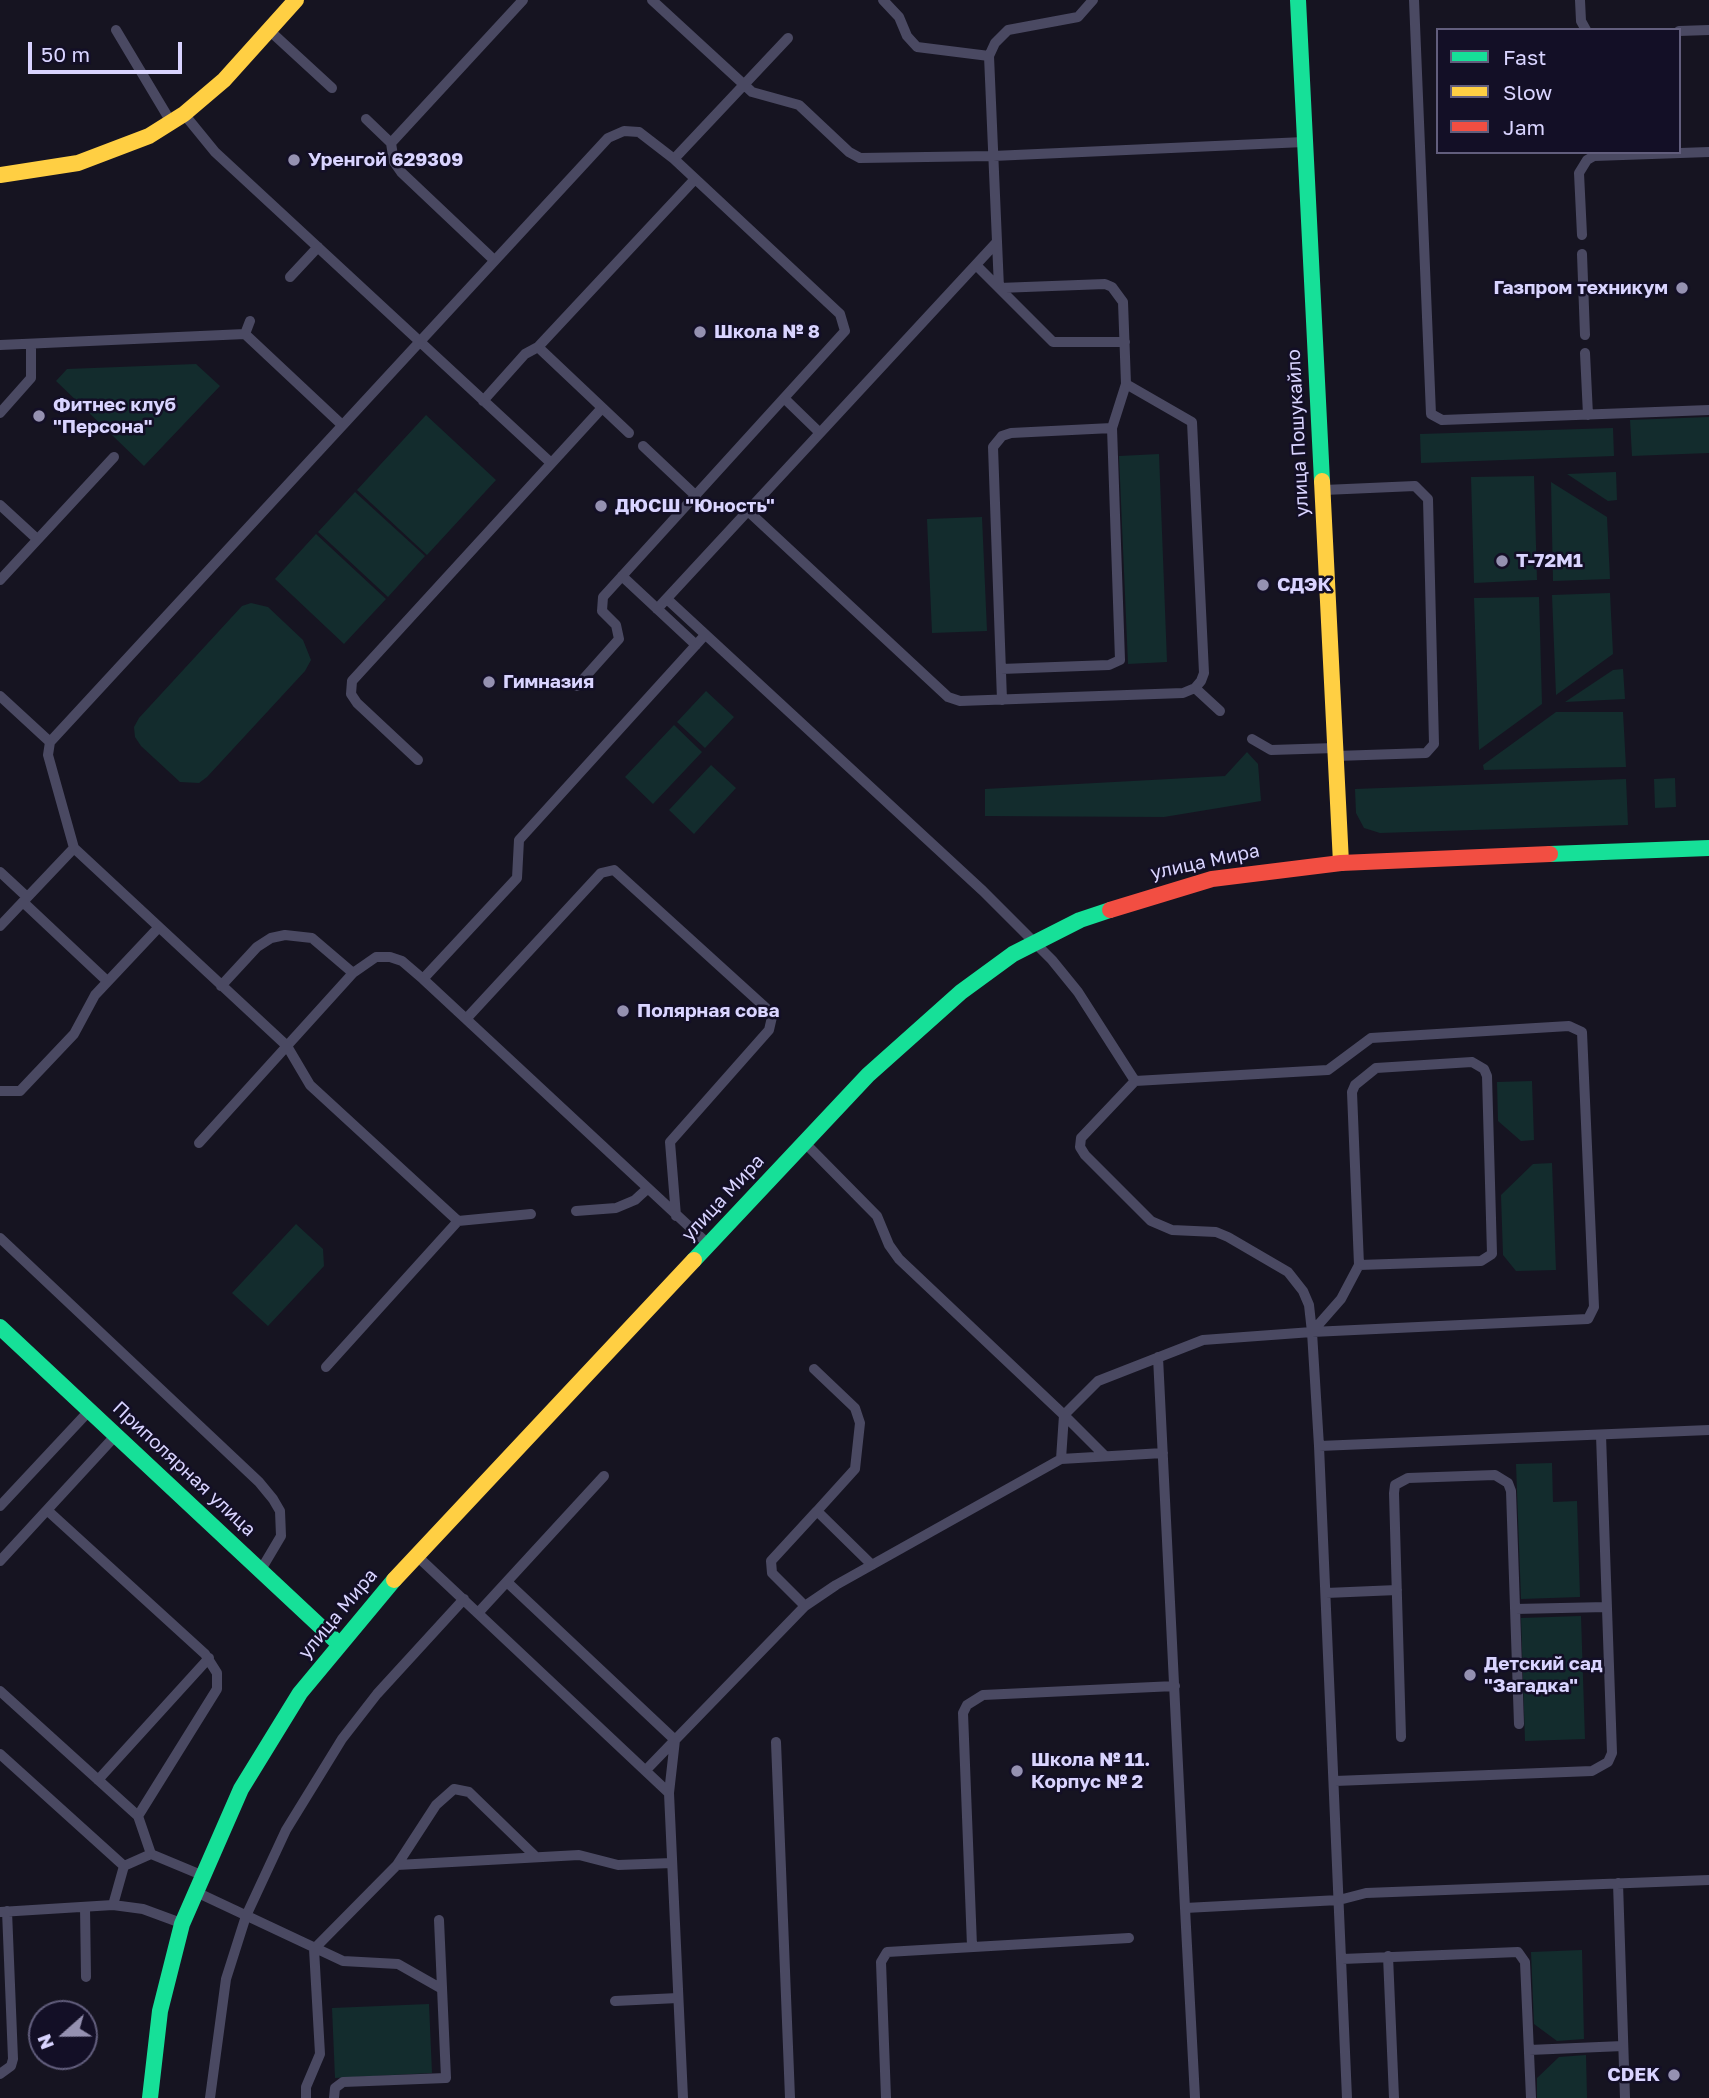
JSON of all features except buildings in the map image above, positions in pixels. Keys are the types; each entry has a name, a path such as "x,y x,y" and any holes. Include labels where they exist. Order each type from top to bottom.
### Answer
{"street":[{"path":"0,175 90,160 128,146 178,118 224,80 296,0"},
{"name":"улица Пошукайло","path":"1298,0 1341,863"},
{"name":"улица Мира","path":"150,2098 160,2011 182,1924 200,1875 224,1820 268,1741 338,1643 804,1142 868,1075 932,1016 989,971 1034,942 1080,920 1161,892 1271,869 1341,863 1709,848"},
{"name":"Приполярная улица","path":"0,1327 338,1643"}],"lane":[{"path":"391,143 523,0"},
{"path":"652,0 743,85 760,95 799,105 849,152 860,158 993,156 1305,142"},
{"path":"885,0 900,17 907,36 917,47 989,57"},
{"path":"999,288 989,57 995,43 1008,30 1078,17 1093,0"},
{"path":"1414,0 1431,414 1442,420 1709,410"},
{"path":"1580,0 1581,21 1585,28"},
{"path":"116,30 178,118 551,463"},
{"path":"1681,31 1709,30"},
{"path":"270,31 332,88"},
{"path":"674,159 788,38"},
{"path":"366,119 391,143 394,162 401,172 494,260"},
{"path":"458,1222 310,1085 286,1046 74,848 48,755 50,742 418,340 608,138 624,131 639,132 674,159 841,314 845,323 841,338 601,602 602,611 620,630 619,639 577,686"},
{"path":"1681,152 1709,152"},
{"path":"1581,235 1579,173 1582,165 1594,156 1628,154"},
{"path":"483,401 525,355 538,347 695,179"},
{"path":"657,609 996,243"},
{"path":"290,277 318,247"},
{"path":"1582,254 1585,335"},
{"path":"976,265 1053,342 1125,342"},
{"path":"999,288 1105,284 1119,293 1123,302 1126,384 1112,428 1119,660 1109,665 1000,669"},
{"path":"245,334 250,321"},
{"path":"0,345 245,334 341,424"},
{"path":"0,413 31,378 31,344"},
{"path":"538,347 629,433"},
{"path":"1586,353 1588,415"},
{"path":"748,511 948,697 961,701 1183,693 1195,688 1204,673 1194,427 1188,418 1126,384"},
{"path":"785,399 820,433"},
{"path":"418,760 357,703 351,695 352,681 602,408"},
{"path":"1002,700 993,447 1002,436 1011,433 1112,428"},
{"path":"643,446 696,496"},
{"path":"0,580 114,457"},
{"path":"1252,739 1271,750 1336,752 1426,753 1434,744 1428,499 1415,486 1322,490"},
{"path":"0,505 37,540"},
{"path":"622,576 696,645"},
{"path":"667,599 1034,942 1078,992 1135,1081"},
{"path":"423,979 516,878 519,839 705,635"},
{"path":"1195,688 1220,711"},
{"path":"0,695 50,742"},
{"path":"0,926 74,848"},
{"path":"466,1019 601,873 614,870 766,1008 772,1017 769,1030 670,1142 676,1216"},
{"path":"0,873 107,981"},
{"path":"0,1091 20,1091 74,1034 95,995 159,927"},
{"path":"221,986 257,947 271,938 285,935 313,938 353,973"},
{"path":"199,1143 353,973 376,957 390,957 402,961 423,979 709,1245"},
{"path":"1062,1459 1064,1415 1093,1383 1203,1340 1312,1332 1581,1321 1593,1314 1582,1032 1569,1027 1371,1038 1328,1070 1135,1081 1081,1138 1080,1147 1085,1155 1151,1222 1172,1230 1216,1232 1288,1272 1303,1291 1309,1305 1312,1332 1319,1446 1347,2098"},
{"path":"1312,1332 1341,1299 1359,1265 1352,1092 1354,1085 1376,1068 1478,1064 1487,1076 1492,1254 1489,1259 1481,1261 1359,1265"},
{"path":"804,1142 877,1216 889,1245 899,1259 1105,1457"},
{"path":"576,1211 616,1208 635,1200 647,1189"},
{"path":"326,1367 458,1222 531,1214"},
{"path":"0,1238 259,1482 273,1499 280,1511 281,1536 261,1569"},
{"path":"1158,1357 1195,2098"},
{"path":"805,1606 772,1573 771,1561 855,1469 860,1423 855,1408 814,1370"},
{"path":"0,1506 89,1410"},
{"path":"1319,1446 1709,1430"},
{"path":"0,1561 116,1434"},
{"path":"1335,1782 1592,1770 1602,1767 1612,1753 1601,1435"},
{"path":"646,1770 805,1606 872,1564 1062,1459 1163,1453"},
{"path":"1401,1737 1395,1485 1408,1478 1495,1475 1508,1483 1511,1491 1519,1724"},
{"path":"478,1613 604,1476"},
{"path":"47,1510 209,1658 217,1673 217,1689 138,1816"},
{"path":"817,1511 872,1564"},
{"path":"417,1556 669,1793"},
{"path":"507,1581 675,1740"},
{"path":"1326,1593 1396,1590"},
{"path":"210,2098 226,1979 246,1916 286,1830 342,1739 377,1694 464,1600"},
{"path":"1516,1609 1607,1607"},
{"path":"98,1780 209,1658"},
{"path":"972,1946 963,1713 967,1704 983,1695 1175,1686"},
{"path":"0,1691 138,1816 151,1854"},
{"path":"675,1740 669,1793 683,2098"},
{"path":"776,1742 790,2098"},
{"path":"0,1754 124,1866"},
{"path":"306,2098 306,2087 320,2054 314,1948 397,1865 436,1805 454,1789 469,1792 535,1856"},
{"path":"124,1866 151,1854 200,1875"},
{"path":"397,1865 579,1855 618,1865 672,1863"},
{"path":"113,1905 124,1866"},
{"path":"1185,1908 1339,1900 1366,1893 1709,1880"},
{"path":"1618,1883 1626,2098"},
{"path":"194,1891 351,1963 398,1964 442,1989"},
{"path":"0,2074 11,2066 13,2059 3,1912 113,1905 143,1909 182,1924"},
{"path":"85,1907 86,1977"},
{"path":"334,2098 335,2088 343,2082 446,2078 439,1920"},
{"path":"886,2098 883,1956 893,1950 1129,1938"},
{"path":"1342,1959 1518,1951 1525,1962 1531,2098"},
{"path":"1388,1956 1394,2098"},
{"path":"615,2001 678,1998"},
{"path":"1529,2050 1623,2046"}],"green space":[{"path":"196,364 220,386 144,466 56,381 67,369"},
{"path":"426,415 496,480 427,555 357,490"},
{"path":"1709,417 1709,453 1632,456 1630,420"},
{"path":"1613,428 1614,456 1421,463 1420,434"},
{"path":"1159,454 1167,662 1128,664 1119,456"},
{"path":"1616,472 1617,500 1608,501 1567,474"},
{"path":"1534,476 1537,580 1474,583 1471,477"},
{"path":"1551,482 1607,517 1610,579 1553,581"},
{"path":"355,492 425,556 388,597 318,532"},
{"path":"982,517 987,631 932,633 927,519"},
{"path":"316,534 386,599 344,644 275,579"},
{"path":"1610,593 1613,654 1556,695 1552,595"},
{"path":"1539,597 1542,704 1479,750 1474,598"},
{"path":"251,603 268,607 303,640 311,660 305,671 207,777 199,783 180,782 141,746 135,737 134,727 139,718 242,606"},
{"path":"1623,669 1625,699 1565,702 1613,670"},
{"path":"706,691 734,717 705,748 677,722"},
{"path":"1556,712 1623,712 1626,767 1484,770 1483,765"},
{"path":"674,725 702,752 653,804 625,777"},
{"path":"1247,752 1258,764 1261,801 1164,817 985,816 985,789 1225,776"},
{"path":"711,765 736,788 694,834 669,810"},
{"path":"1675,778 1676,807 1655,808 1654,779"},
{"path":"1626,779 1628,825 1380,833 1364,828 1356,813 1355,789"},
{"path":"1532,1081 1534,1140 1521,1141 1498,1121 1497,1082"},
{"path":"1552,1163 1556,1270 1516,1271 1503,1255 1501,1195 1533,1164"},
{"path":"296,1224 323,1249 324,1266 268,1326 232,1293"},
{"path":"1552,1463 1553,1502 1577,1501 1580,1597 1521,1599 1516,1464"},
{"path":"1581,1616 1585,1739 1525,1741 1521,1618"},
{"path":"1582,1950 1584,2039 1557,2041 1534,2024 1531,1952"},
{"path":"429,2004 432,2073 335,2078 332,2008"},
{"path":"1586,2055 1587,2098 1537,2098 1537,2078 1559,2057"}],"traffic: fast":[{"path":"1298,0 1322,481"},
{"path":"1550,854 1709,848"},
{"path":"694,1260 868,1075 961,992 1013,954 1080,920 1110,910"},
{"path":"0,1327 338,1643"},
{"path":"150,2098 160,2011 182,1924 241,1789 300,1693 394,1580"}],"traffic: slow":[{"path":"0,175 78,163 149,136 184,114 224,80 296,0"},
{"path":"1322,481 1341,863"},
{"path":"394,1580 694,1260"}],"traffic: jam":[{"path":"1110,910 1212,879 1341,863 1550,854"}],"place":[{"name":"Уренгой 629309","path":"294,160"},
{"name":"Газпром техникум","path":"1682,288"},
{"name":"Школа № 8","path":"700,332"},
{"name":"Фитнес клуб \"Персона\"","path":"39,416"},
{"name":"ДЮСШ \"Юность\"","path":"601,506"},
{"name":"Т-72М1","path":"1502,561"},
{"name":"СДЭК","path":"1263,585"},
{"name":"Гимназия","path":"489,682"},
{"name":"Полярная сова","path":"623,1011"},
{"name":"Детский сад \"Загадка\"","path":"1470,1675"},
{"name":"Школа № 11. Корпус № 2","path":"1017,1771"},
{"name":"CDEK","path":"1674,2075"}]}
